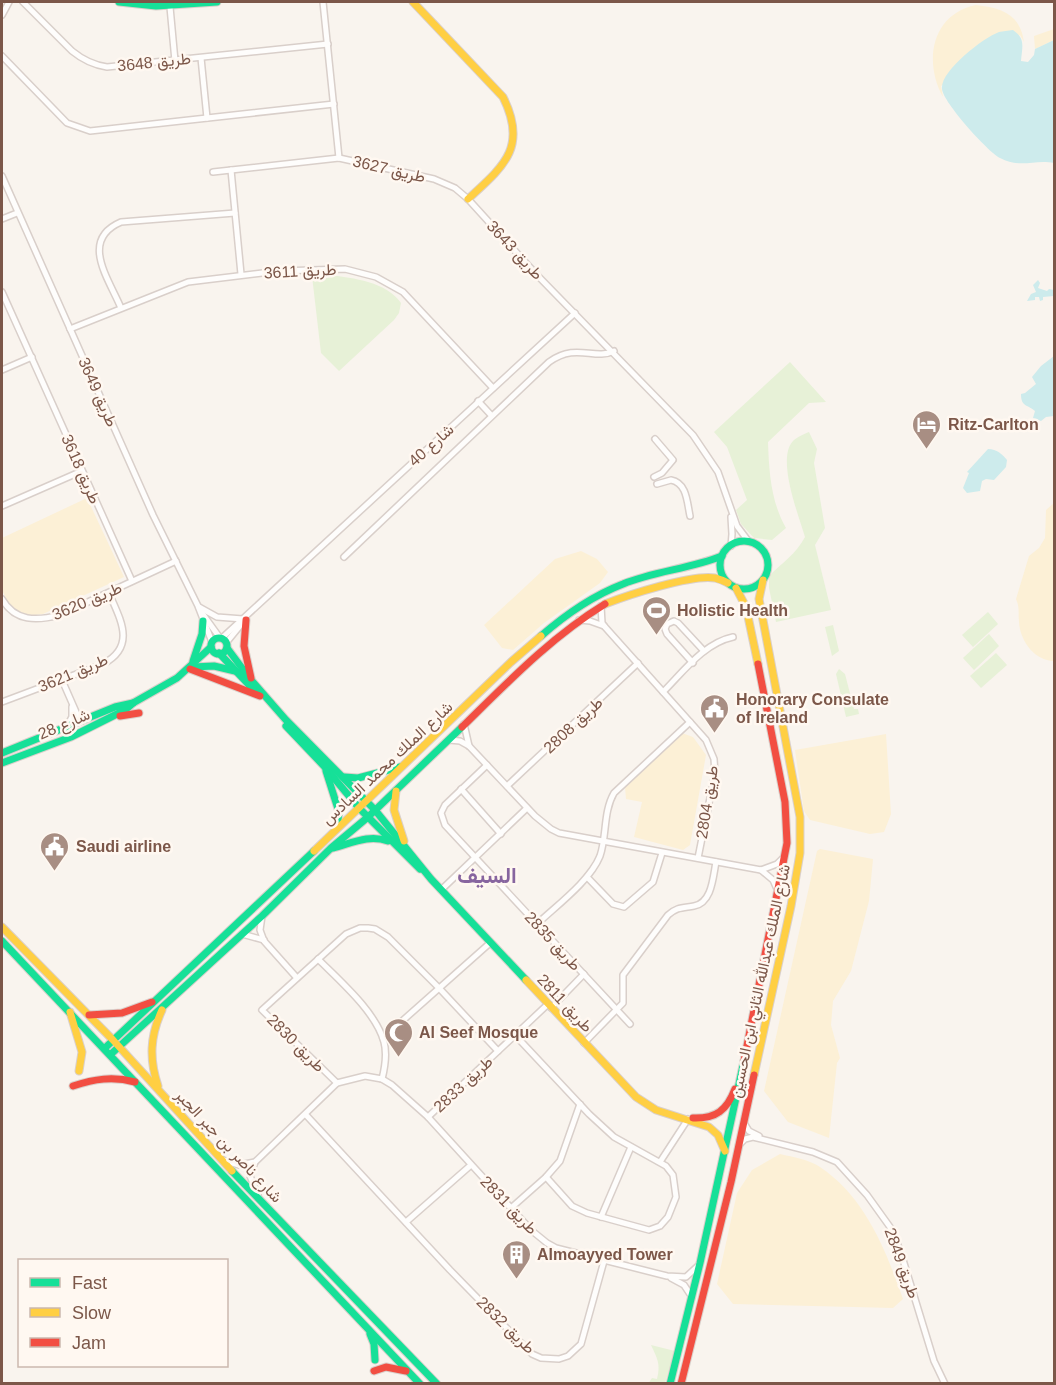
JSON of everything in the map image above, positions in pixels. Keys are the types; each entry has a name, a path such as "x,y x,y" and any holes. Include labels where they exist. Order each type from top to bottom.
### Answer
{"main road":[{"path":"119,2 140,6 170,7 217,2"},
{"path":"413,2 502,97 513,120 514,132 508,157 501,168 468,199"},
{"path":"737,542 749,542 758,546 766,556 768,570 763,580 753,587 736,588 728,583 721,570 722,556 730,546 737,542"},
{"name":"شارع الملك محمد السادس","path":"108,1051 162,996 511,662 558,621 582,604 624,583 707,562 722,556"},
{"name":"شارع الملك محمد السادس","path":"116,1043 164,1005 262,916 544,648 579,620 602,606 663,586 699,578 715,578 728,583"},
{"name":"شارع الملك عبدالله الثاني ابن الحسين","path":"681,1383 740,1145 791,906 801,837 796,792 759,599 763,580"},
{"name":"شارع الملك عبدالله الثاني ابن الحسين","path":"670,1383 725,1151 779,893 787,843 785,802 751,630 746,607 736,588"},
{"path":"246,618 244,646 251,680"},
{"path":"190,668 197,653 203,621"},
{"path":"215,649 224,642"},
{"path":"215,649 224,652 224,642"},
{"name":"طريق 2811","path":"224,642 251,680 286,720 375,810 431,879"},
{"name":"طريق 2811","path":"215,649 391,842 431,879 584,1043 645,1104 656,1110 709,1127 718,1135 725,1151"},
{"name":"شارع 28","path":"2,763 104,722 171,681 215,649"},
{"path":"190,668 214,666 237,671"},
{"path":"190,668 260,696"},
{"name":"شارع 28","path":"2,753 120,705 133,703"},
{"path":"104,722 129,713 139,713"},
{"path":"71,736 80,721"},
{"path":"324,766 339,812 336,830"},
{"path":"344,777 364,777 402,767"},
{"path":"396,791 394,803 396,821 410,851"},
{"path":"331,848 374,837 391,842"},
{"name":"شارع ناصر بن جبر الجبر","path":"2,927 116,1043 222,1160 437,1383"},
{"name":"شارع ناصر بن جبر الجبر","path":"2,941 420,1383"},
{"path":"88,1015 124,1014 162,996"},
{"path":"159,1091 152,1069 150,1047 154,1025 164,1005"},
{"path":"69,1010 82,1052 79,1071"},
{"name":"طريق 2811","path":"685,1118 711,1118 720,1114 732,1096 743,1065"},
{"path":"73,1086 88,1080 113,1078 138,1083"},
{"path":"368,1329 374,1344 375,1360"},
{"path":"374,1371 394,1368 409,1372"}],"street":[{"path":"2,15 9,2"},
{"name":"طريق 3648","path":"23,2 72,51 90,63 107,67 328,44"},
{"name":"طريق 3627","path":"323,2 339,158 434,179 455,188"},
{"path":"170,7 175,61"},
{"path":"2,56 58,115 78,129 100,130 334,104"},
{"path":"201,58 207,118"},
{"path":"213,172 339,158"},
{"path":"231,170 241,274"},
{"name":"طريق 3649","path":"2,176 153,515 198,606 215,649"},
{"name":"طريق 3643","path":"455,188 575,313"},
{"path":"2,219 17,213"},
{"path":"121,308 99,256 100,238 112,226 121,222 235,213"},
{"name":"طريق 3611","path":"70,329 188,282 241,274 337,268 376,277 403,292 493,388"},
{"name":"طريق 3618","path":"2,292 132,581"},
{"path":"575,313 614,351 703,447 718,472 737,526 749,542"},
{"name":"شارع 40","path":"224,642 326,540 575,313"},
{"name":"شارع 40","path":"344,557 491,415 556,357 570,352 606,354 614,351"},
{"path":"2,370 32,357"},
{"path":"478,401 491,415"},
{"path":"654,477 664,471 673,460 655,439"},
{"path":"2,506 82,471"},
{"path":"657,484 670,480 680,484 685,492 690,516"},
{"path":"729,500 732,528 730,546"},
{"name":"طريق 3620","path":"2,599 14,614 32,619 60,615 176,561"},
{"name":"طريق 3621","path":"2,702 110,660 120,648 124,633 123,624 109,593"},
{"path":"198,606 216,617 246,618"},
{"name":"طريق 3649","path":"198,606 224,642"},
{"path":"602,606 602,623 605,627"},
{"path":"579,620 590,621 605,627"},
{"path":"693,663 667,634 665,629 667,624 674,621 678,623 704,651"},
{"name":"طريق 2804","path":"605,627 712,749 715,773 698,858"},
{"path":"663,692 704,651 718,642 734,637"},
{"name":"طريق 2808","path":"507,786 638,663"},
{"path":"62,680 80,721"},
{"path":"66,728 72,717 71,702"},
{"path":"537,924 587,877 600,856 609,804 614,793 690,722"},
{"path":"464,724 469,746"},
{"path":"449,740 460,741 469,746 526,808 551,830 662,853 761,870 770,868 782,860 787,843"},
{"name":"طريق 2835","path":"487,765 445,805 441,813 445,825 630,1024"},
{"path":"461,789 501,834"},
{"path":"441,890 526,808"},
{"path":"587,877 613,904 624,908 653,882 662,853"},
{"path":"584,1043 623,1003 623,975 668,915 675,908 701,904 706,898 717,862"},
{"path":"761,870 773,880 779,893"},
{"path":"262,916 260,930 264,941"},
{"name":"طريق 2830","path":"337,1083 262,1010 318,959 353,930 360,928 375,929 388,937 439,988"},
{"path":"242,934 264,941 297,978"},
{"path":"383,1038 490,943"},
{"path":"261,1199 250,1176 255,1162 337,1083 365,1076 382,1078 386,1054 383,1038 367,1011 318,959"},
{"name":"طريق 2833","path":"428,1117 584,974"},
{"name":"طريق 2833","path":"439,988 498,1051"},
{"path":"515,1035 589,1114 614,1137 660,1162 673,1175 676,1197 668,1217 660,1226 649,1230 587,1213 572,1206 546,1177"},
{"name":"طريق 2831","path":"382,1078 428,1117 531,1230 556,1248 667,1276 686,1276 692,1273 700,1263"},
{"path":"511,1208 546,1177 560,1161 580,1104"},
{"path":"573,1123 589,1114"},
{"name":"طريق 2832","path":"306,1115 532,1354 550,1360 568,1356 581,1344 604,1261"},
{"path":"660,1162 685,1118"},
{"name":"طريق 2849","path":"744,1122 749,1131 763,1138 813,1152 837,1162 860,1185 890,1227 900,1250 934,1360 945,1383"},
{"path":"740,1145 749,1137 763,1138"},
{"path":"601,1217 631,1147"},
{"path":"222,1160 239,1165 255,1162"},
{"path":"406,1222 471,1165"},
{"name":"طريق 2831","path":"667,1276 684,1286 692,1297"}],"green space":[{"path":"330,275 369,282 387,290 401,303 399,313 394,320 339,371 321,353 312,276"},
{"path":"790,362 826,402 809,403 768,442 774,497 786,528 772,540 754,538 741,524 736,510 747,500 727,447 714,432"},
{"path":"809,432 817,449 814,463 825,528 815,545 831,610 776,622 769,588 769,576 793,553 805,537 790,488 788,449 793,441"},
{"path":"988,612 998,624 973,647 962,635"},
{"path":"833,625 839,651 832,656 825,627"},
{"path":"989,634 999,646 974,670 963,658"},
{"path":"996,653 1007,665 981,688 970,676"},
{"path":"839,669 845,674 854,709 858,709 859,714 846,717 836,674"},
{"path":"651,1345 675,1351 665,1383 648,1384 652,1378 657,1379 659,1369"}],"sand":[{"path":"976,5 994,8 1008,14 1022,32 1024,42 1020,35 941,86 943,97 934,69 933,54 936,41 949,18 961,10"},
{"path":"1054,29 1054,40 1035,49 1034,36"},
{"path":"87,498 124,577 43,614 27,616 10,607 2,590 2,538"},
{"path":"1054,503 1054,661 1041,658 1026,643 1020,629 1016,599 1029,556 1039,548 1045,538 1046,510"},
{"path":"581,551 597,559 608,572 600,583 544,623 513,650 502,648 484,625 555,559"},
{"path":"682,733 693,737 706,755 690,845 683,850 634,837 642,802 626,799 625,787"},
{"path":"886,734 891,814 884,832 870,834 810,820 804,811 795,750"},
{"path":"820,849 873,859 869,901 851,971 833,1001 831,1025 840,1058 837,1063 829,1138 788,1122 764,1091 817,851"},
{"path":"780,1154 820,1167 850,1193 862,1209 881,1244 903,1299 893,1308 733,1304 717,1284 737,1193 752,1170"}],"water":[{"path":"1013,30 1022,40 1021,61 1028,62 1034,55 1035,49 1054,40 1054,163 1014,163 1000,158 966,126 942,89 948,73 973,48 992,35"},
{"path":"1038,280 1040,283 1038,288 1047,291 1054,290 1054,296 1043,297 1040,301 1039,297 1035,297 1035,300 1027,301 1031,294 1036,292 1033,285"},
{"path":"1054,356 1054,416 1046,417 1041,421 1033,418 1035,411 1023,403 1021,394 1036,384 1032,377"},
{"path":"988,449 997,451 1007,460 1006,467 994,480 982,481 980,491 967,493 963,488 969,473 967,472"}],"traffic: fast":[{"path":"119,2 156,6 217,2"},
{"path":"744,541 761,548 768,565 761,582 744,589 727,582 720,565 727,548 744,541"},
{"path":"541,636 600,594 647,576 722,556"},
{"path":"193,661 202,634 203,621"},
{"path":"219,638 227,646 219,654 211,646 219,638"},
{"path":"2,763 71,737 125,710 177,678 211,647"},
{"path":"227,648 286,720 375,810 431,879 526,980"},
{"path":"219,653 253,689"},
{"path":"193,667 214,666 235,671"},
{"path":"2,753 115,707 133,703"},
{"path":"286,726 359,808 420,869"},
{"path":"111,1054 262,916 331,848 368,817 462,727"},
{"path":"344,777 358,778 400,767"},
{"path":"326,771 339,812 337,827"},
{"path":"333,848 374,838 388,841"},
{"path":"105,1048 314,851"},
{"path":"2,941 420,1384"},
{"path":"670,1384 700,1263 744,1061"},
{"path":"232,1171 437,1384"},
{"path":"370,1334 374,1344 375,1360"}],"traffic: slow":[{"path":"413,2 503,97 510,114 513,129 508,154 492,176 468,199"},
{"path":"605,604 691,579 715,578 728,583"},
{"path":"754,1075 791,906 800,853 800,817 759,599 763,580"},
{"path":"736,588 746,607 758,664"},
{"path":"314,851 541,636"},
{"path":"396,791 394,810 404,841"},
{"path":"2,927 113,1040 232,1171"},
{"path":"526,980 636,1097 656,1110 709,1127 718,1135 725,1151"},
{"path":"158,1086 153,1066 152,1048 155,1029 162,1010"},
{"path":"70,1012 82,1052 79,1071"}],"traffic: jam":[{"path":"462,727 548,646 605,604"},
{"path":"246,620 244,646 251,678"},
{"path":"744,1061 787,843 785,802 758,664"},
{"path":"190,669 260,696"},
{"path":"120,716 139,713"},
{"path":"89,1015 122,1013 152,1002"},
{"path":"681,1384 731,1182 754,1075"},
{"path":"73,1086 104,1079 135,1082"},
{"path":"693,1118 708,1117 720,1112 735,1089"},
{"path":"374,1371 386,1367 406,1371"}],"place":[{"name":"Ritz-Carlton","path":"927,450"},
{"name":"Holistic Health","path":"656,636"},
{"name":"Honorary Consulate of Ireland","path":"715,734"},
{"name":"Saudi airline","path":"55,872"},
{"name":"Al Seef Mosque","path":"398,1058"},
{"name":"Almoayyed Tower","path":"516,1280"}],"district":[{"name":"السيف","path":"487,875"}]}
